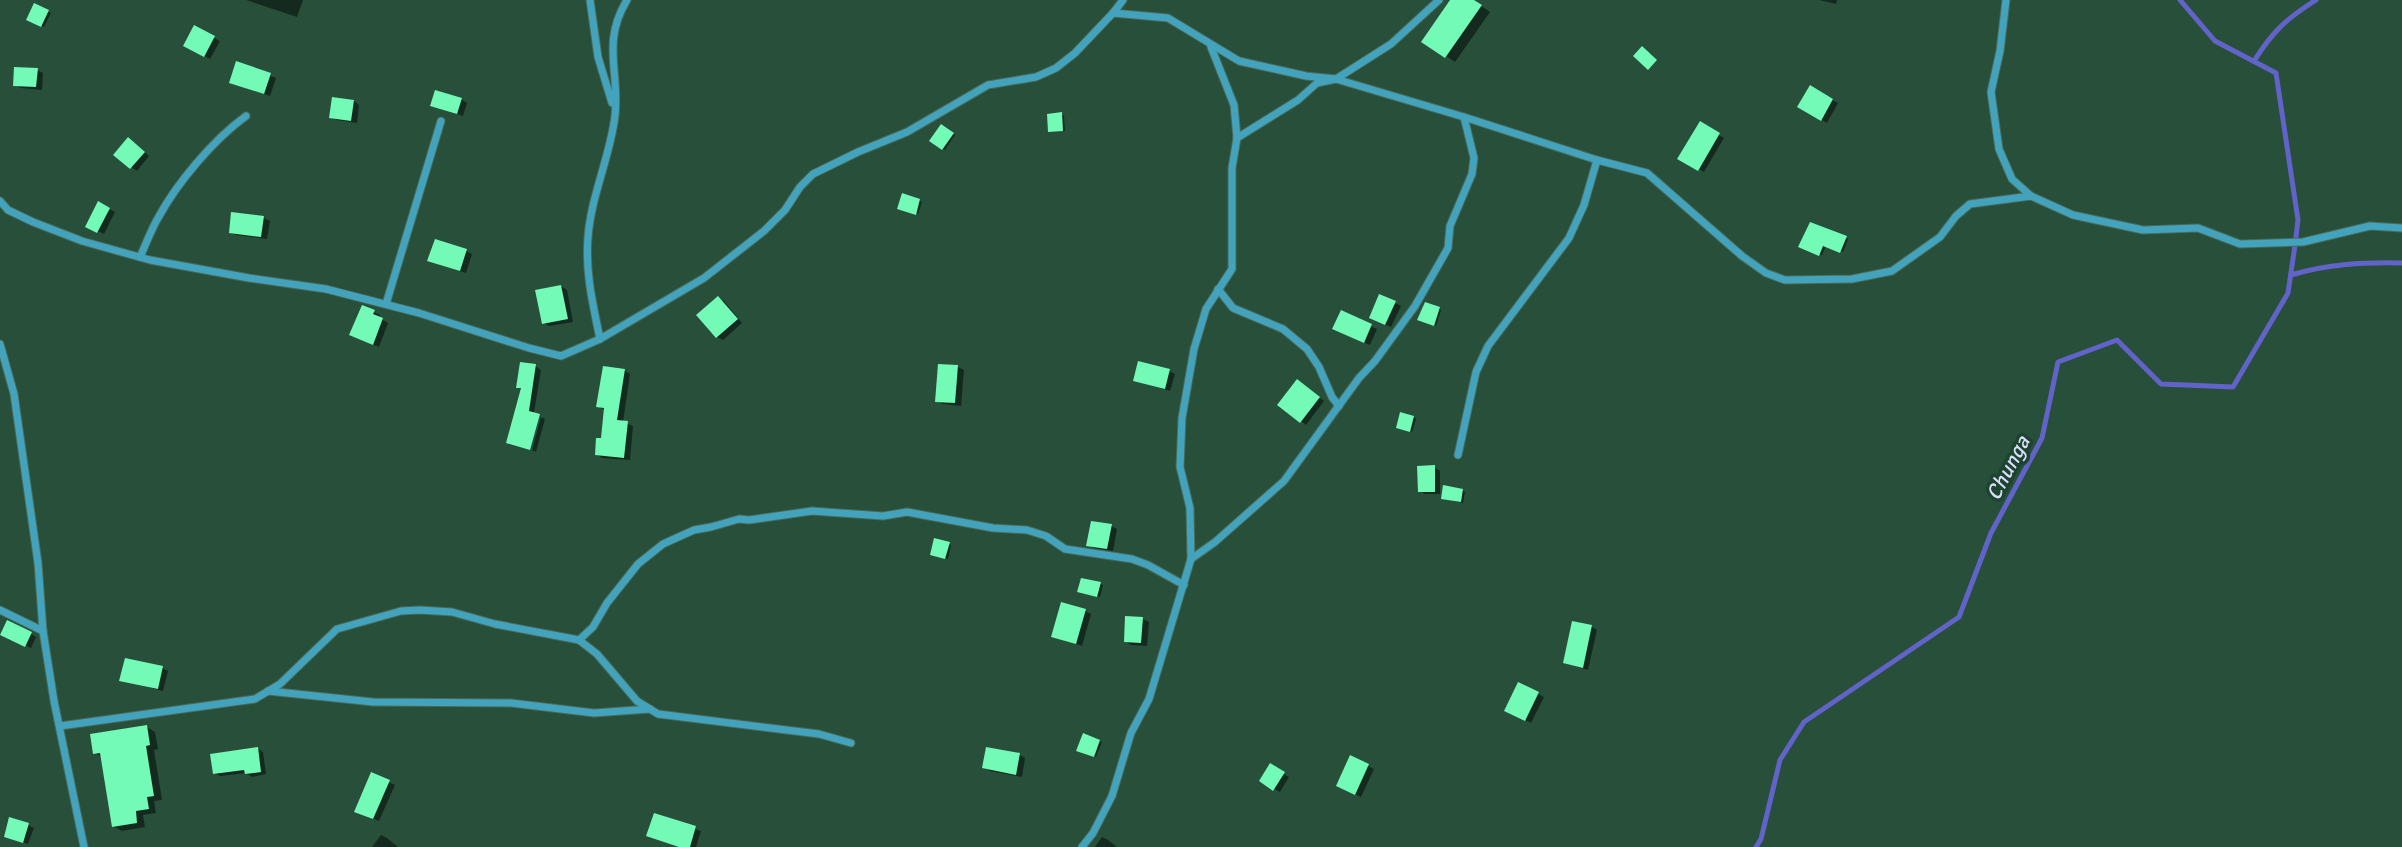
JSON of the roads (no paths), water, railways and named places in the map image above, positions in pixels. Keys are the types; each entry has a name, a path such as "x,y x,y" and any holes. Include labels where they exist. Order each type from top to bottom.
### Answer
{"street":[{"path":"590,0 598,57 615,114"},
{"path":"600,339 587,269 588,235 615,114 612,41 614,27 627,0"},
{"path":"0,201 8,210 33,222 140,257 249,278 326,289 561,356 600,339 704,278 764,231 785,210 800,187 813,174 907,132 988,85 1035,77 1056,68 1075,53 1123,0"},
{"path":"1237,138 1298,100 1317,83 1336,79 1391,44 1439,0"},
{"path":"2006,0 2000,51 1991,92 2002,157 2012,179 2031,196 2073,215 2143,230 2198,228 2240,244 2303,242 2370,226 2402,229"},
{"path":"1113,13 1168,18 1209,45 1240,61 1306,76 1336,79 1647,173 1742,256 1766,273 1785,280 1852,279 1892,271 1940,237 1956,216 1970,204 2031,196"},
{"path":"1082,847 1093,833 1112,796 1131,733 1149,699 1192,559 1190,508 1180,467 1182,418 1194,349 1206,309 1231,269 1232,167 1237,138 1234,105 1209,45"},
{"path":"140,257 158,217 177,191 216,143 246,116"},
{"path":"1192,559 1216,542 1284,481 1359,377 1388,344 1415,306 1448,248 1450,226 1472,174 1474,158 1464,117"},
{"path":"386,304 441,121"},
{"path":"1458,455 1476,372 1488,346 1569,238 1584,205 1597,160"},
{"path":"1218,289 1233,308 1283,329 1307,349 1339,406"},
{"path":"0,344 14,394 38,563 43,631 84,847"},
{"path":"579,640 593,627 607,603 638,564 663,544 682,534 738,519 749,520 812,511 883,516 907,512 993,528 1027,530 1046,536 1065,549 1140,562 1184,585"},
{"path":"0,610 43,631"},
{"path":"60,726 256,699 280,684 337,629 401,611 453,612 495,624 579,640 597,654 637,701 658,715 820,734 850,743"},
{"path":"267,691 373,702 511,703 594,713 650,709"}],"waterway":[{"name":"Chunga","path":"1756,847 1761,839 1780,760 1804,722 1959,617 1991,533 2042,438 2058,362 2117,340 2161,384 2233,387 2288,293 2298,220 2276,73 2215,41 2180,0"},
{"path":"2254,61 2281,26 2316,0"},
{"path":"2291,275 2346,264 2402,263"}]}
